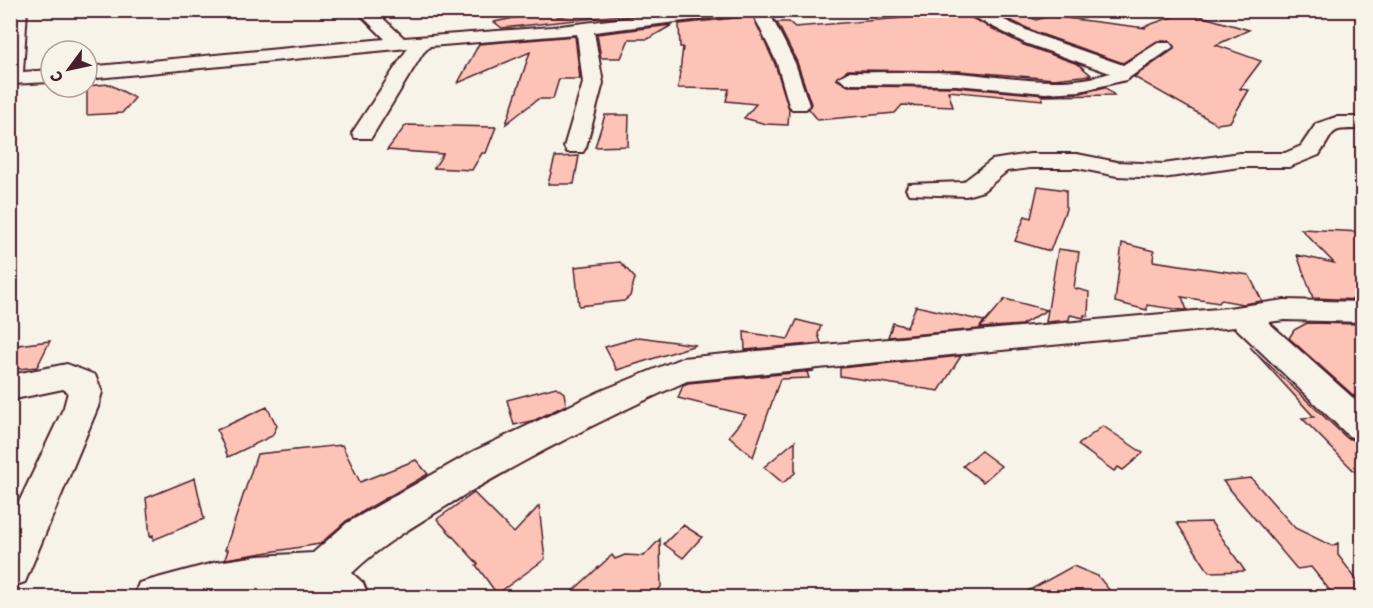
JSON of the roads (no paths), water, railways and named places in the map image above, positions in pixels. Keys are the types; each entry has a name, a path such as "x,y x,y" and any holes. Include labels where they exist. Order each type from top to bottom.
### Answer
{"street":[{"path":"19,10 12,78 39,77"},
{"path":"364,10 399,43"},
{"path":"99,72 399,43 588,28 644,19 734,10"},
{"path":"767,10 763,15 766,27 777,41 791,72 799,105"},
{"path":"968,10 1031,39 1123,71"},
{"path":"565,15 588,28"},
{"path":"575,147 593,83 588,28"},
{"path":"363,133 416,51 426,41"},
{"path":"848,78 956,79 1045,87 1102,82 1119,76 1123,71 1164,47"},
{"path":"918,189 966,189 974,186 1000,165 1030,161 1077,161 1094,166 1137,171 1163,171 1240,160 1289,159 1311,150 1317,132 1325,127 1334,123 1362,123"},
{"path":"155,597 200,584 277,572 335,585 362,536 487,462 613,400 682,370 1285,310 1362,312"},
{"path":"1242,316 1362,426"},
{"path":"10,388 67,376 83,384 85,392 73,427 10,568"}]}
